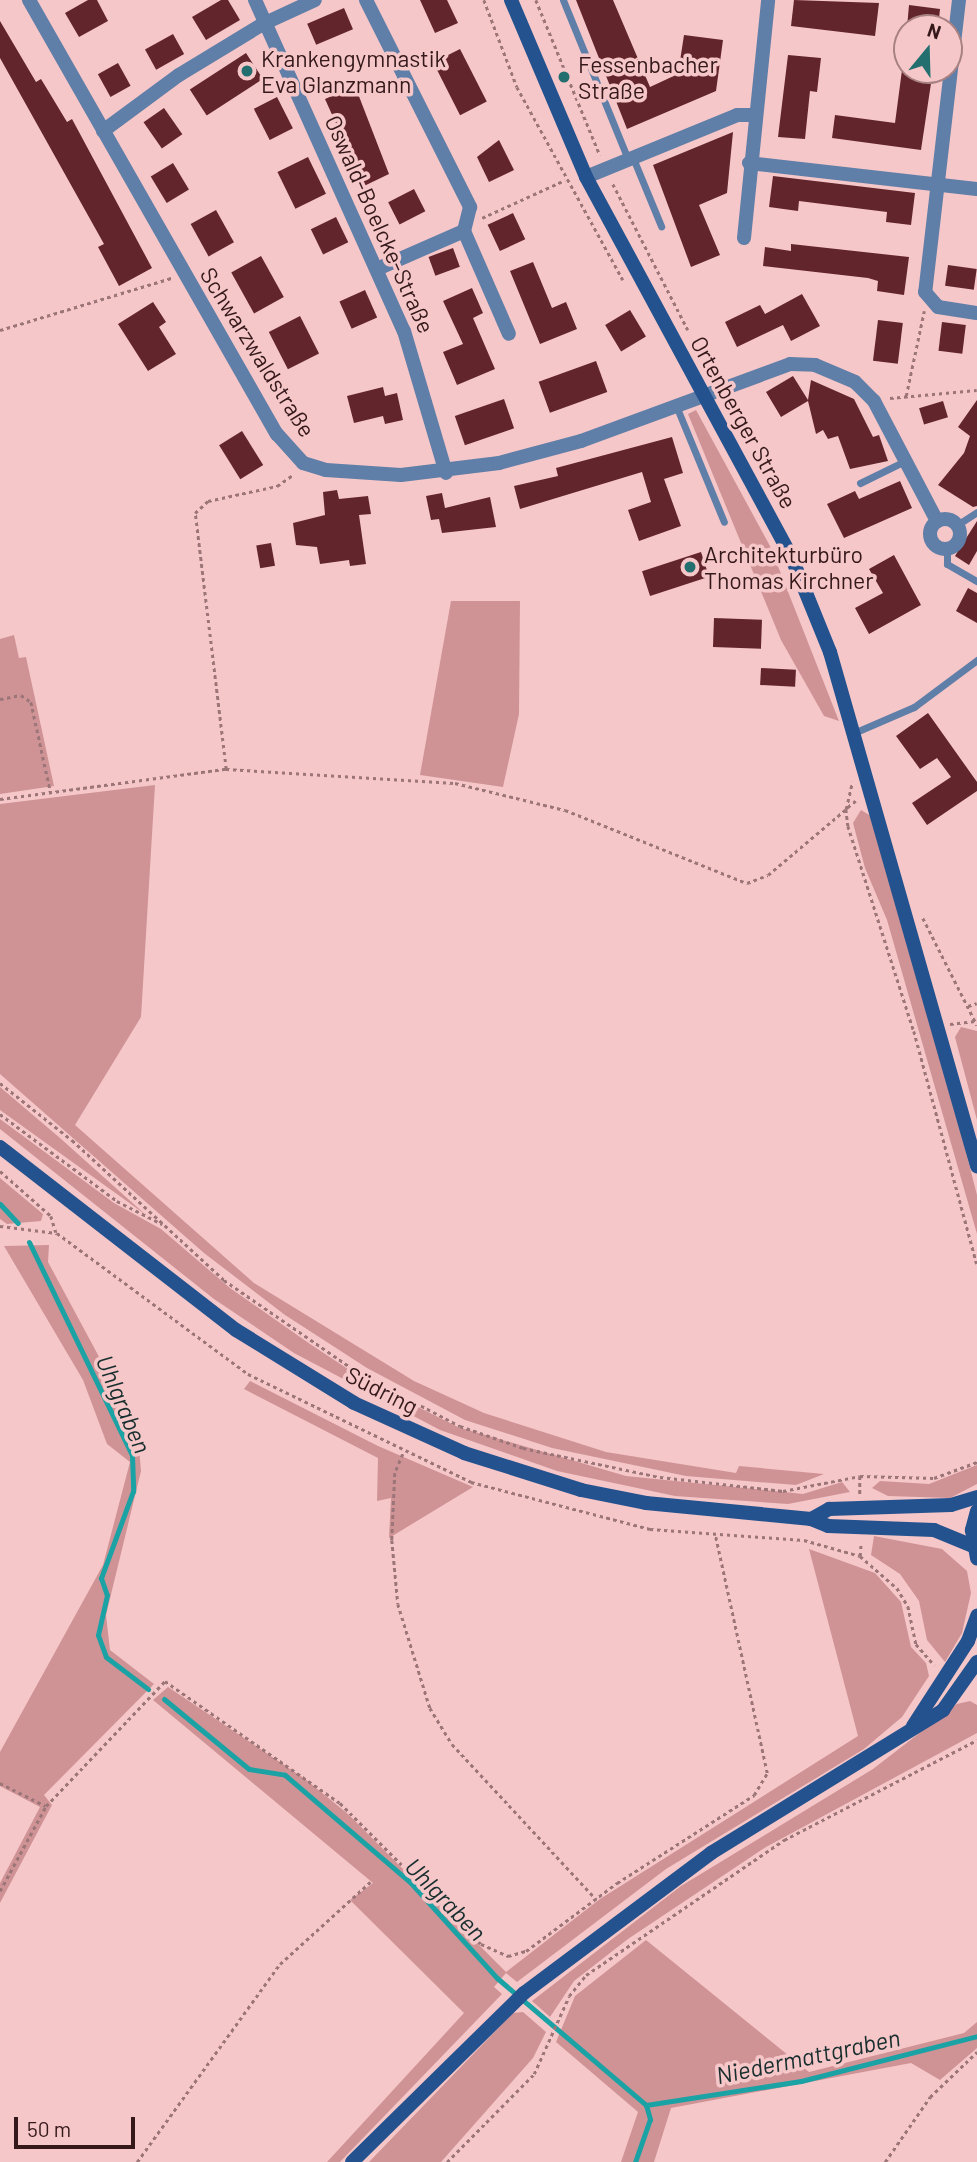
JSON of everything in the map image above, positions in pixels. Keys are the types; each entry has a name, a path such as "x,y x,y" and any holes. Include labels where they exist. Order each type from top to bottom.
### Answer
{"main road":[{"name":"Ortenberger Straße","path":"511,0 586,177 791,556 856,732 875,794 977,1166"},
{"name":"Südring","path":"0,1147 236,1330 298,1370 412,1431 464,1454 581,1490 700,1511 811,1519 828,1526 934,1530 975,1552"},
{"name":"Südring","path":"811,1519 829,1509 951,1505 977,1497"},
{"path":"975,1552 977,1511"},
{"path":"912,1726 944,1676 977,1616"},
{"path":"352,2162 524,1993 711,1853 912,1726 943,1710 977,1662"}],"street":[{"name":"Schwarzwaldstraße","path":"29,0 276,434 303,463 350,473 446,473 581,441 677,408 705,395 803,365 855,382 874,401"},
{"name":"Oswald-Boelcke-Straße","path":"255,0 263,24 377,269 424,384 446,473"},
{"path":"103,131 263,24 315,0"},
{"path":"366,0 470,207 466,227 509,334"},
{"path":"744,238 749,163 768,0"},
{"path":"959,0 925,278 929,302 977,313"},
{"path":"586,177 737,115 755,115"},
{"path":"749,163 977,189"},
{"path":"377,269 466,227"},
{"path":"874,401 903,462 937,521 957,525 959,540 947,549 933,542 930,535 937,521"}],"lane":[{"path":"563,0 661,226"},
{"path":"677,408 724,522"},
{"path":"860,483 903,462"},
{"path":"957,525 977,512"},
{"path":"947,549 947,564 977,581"},
{"path":"856,732 914,707 977,660"}],"path":[{"path":"536,0 605,168 681,310 689,335"},
{"path":"466,227 565,180"},
{"path":"0,330 184,274"},
{"path":"905,396 918,321 929,302"},
{"path":"874,401 977,390"},
{"path":"226,769 195,513 208,501 277,486 303,463"},
{"path":"0,699 22,695 31,702 51,794"},
{"path":"0,799 226,769 363,775 502,793 565,810 747,883 768,875 846,809 875,794"},
{"path":"846,809 914,1031 977,1264"},
{"path":"920,906 976,1023 939,1027"},
{"path":"968,1006 977,1003"},
{"path":"0,1083 165,1225 224,1280 359,1373 460,1426 523,1448 660,1477 783,1491 860,1476 934,1478 977,1462"},
{"path":"0,1114 117,1201 165,1225"},
{"path":"0,1171 51,1216 57,1233"},
{"path":"403,1453 395,1473 393,1529 398,1604 430,1709 452,1744 596,1899"},
{"path":"0,1891 46,1806 165,1681 341,1803 495,1953 526,1951 596,1899 754,1796 766,1773 715,1535"},
{"path":"860,1556 897,1588 908,1606 916,1644 944,1676"},
{"path":"447,2162 534,2074 558,2021 586,1975 784,1840 977,1740"},
{"path":"0,1783 46,1806"},
{"path":"137,2162 280,1964 370,1882"},
{"path":"885,2162 930,2097 977,2052"}],"shaded area":[{"path":"696,410 770,546 839,721 824,716 781,640 688,414"},
{"path":"451,601 520,601 519,714 503,787 420,775"},
{"path":"14,635 19,658 26,657 54,786 0,794 0,639"},
{"path":"155,785 141,1017 75,1125 254,1283 414,1381 484,1413 606,1452 736,1473 739,1466 824,1474 796,1485 686,1476 552,1448 465,1420 367,1368 285,1315 204,1253 0,1074 0,804"},
{"path":"861,810 871,816 963,1141 977,1195 977,1234 887,920 865,868 853,823"},
{"path":"961,1027 977,1031 977,1120 955,1037"},
{"path":"0,1087 60,1138 146,1215 0,1110"},
{"path":"0,1119 114,1203 161,1229 230,1288 310,1344 366,1381 458,1427 626,1476 803,1494 842,1482 850,1492 788,1504 675,1496 557,1471 440,1430 294,1353 214,1299 0,1129"},
{"path":"0,1178 43,1214 41,1221 7,1224 0,1219"},
{"path":"49,1245 48,1262 146,1444 139,1447 141,1471 106,1615 110,1650 154,1684 44,1795 52,1805 0,1903 0,1883 40,1807 0,1786 0,1752 103,1565 130,1462 107,1444 83,1380 4,1246"},
{"path":"250,1381 378,1446 473,1487 389,1538 391,1498 377,1501 378,1458 244,1389"},
{"path":"977,1465 977,1484 950,1498 888,1496 872,1488 880,1481 929,1484"},
{"path":"874,1536 942,1549 967,1571 971,1593 962,1633 945,1662 927,1640 919,1601 900,1574 871,1555"},
{"path":"809,1549 875,1573 901,1602 911,1647 926,1663 929,1676 902,1717 864,1749 666,1869 517,1982 506,1973 494,1987 502,1994 340,2162 327,2162 464,2013 350,1900 373,1883 153,1700 168,1687 305,1779 348,1814 506,1972 600,1899 858,1736"},
{"path":"970,1701 977,1705 977,1733 766,1847 628,1939 574,1981 550,2017 532,2001 681,1886 873,1769 957,1704"},
{"path":"646,1940 809,2072 964,2033 977,2022 977,2048 940,2080 911,2063 671,2108 654,2162 621,2162 638,2112 556,2042 575,1996"},
{"path":"523,2012 546,2032 533,2058 441,2162 369,2162 513,2013"}],"building":[{"path":"88,0 97,0 108,21 79,37 65,13"},
{"path":"221,0 228,0 240,20 206,40 192,17"},
{"path":"420,0 447,0 458,23 435,33"},
{"path":"576,0 613,0 650,87 678,74 684,35 723,40 716,91 627,129"},
{"path":"794,0 879,3 875,36 791,26"},
{"path":"909,5 940,9 939,14 908,14"},
{"path":"344,8 353,29 316,45 307,24"},
{"path":"0,21 36,82 41,79 67,122 72,119 152,268 119,286 98,247 104,244 0,58"},
{"path":"173,34 184,54 156,70 145,50"},
{"path":"460,49 487,102 460,115 433,63"},
{"path":"246,53 263,79 207,115 190,89"},
{"path":"788,55 821,58 817,92 810,91 805,139 778,137"},
{"path":"118,63 131,86 110,97 98,74"},
{"path":"900,84 931,84 921,150 832,138 835,115 895,123"},
{"path":"355,86 389,174 364,186 325,99"},
{"path":"277,97 293,128 270,140 254,109"},
{"path":"164,108 182,134 162,149 144,122"},
{"path":"733,132 727,193 699,205 720,255 691,267 653,165"},
{"path":"499,140 514,170 489,182 477,157"},
{"path":"308,157 326,194 295,209 277,172"},
{"path":"173,163 189,190 167,203 151,176"},
{"path":"773,176 915,193 911,225 886,222 887,212 799,201 798,211 769,207"},
{"path":"414,189 425,211 400,224 388,202"},
{"path":"216,210 234,242 209,256 191,224"},
{"path":"513,213 525,239 500,251 488,225"},
{"path":"336,217 348,242 323,254 311,229"},
{"path":"791,244 909,257 904,295 877,291 878,281 868,278 763,266 765,247 791,251"},
{"path":"453,248 460,267 435,276 429,257"},
{"path":"261,256 284,297 254,314 231,272"},
{"path":"533,262 552,308 566,302 577,329 540,344 510,271"},
{"path":"948,265 977,269 974,290 945,286"},
{"path":"472,288 483,313 473,318 495,369 457,385 443,352 463,344 443,301"},
{"path":"365,290 377,317 352,329 339,301"},
{"path":"802,294 820,326 791,341 783,325 737,347 725,322 760,305 765,314"},
{"path":"153,302 166,322 159,327 176,354 148,371 118,324"},
{"path":"630,310 646,337 621,352 605,325"},
{"path":"300,316 319,353 288,369 269,332"},
{"path":"878,320 903,323 898,364 873,361"},
{"path":"942,322 966,325 962,354 938,351"},
{"path":"596,361 607,392 550,413 539,382"},
{"path":"793,376 808,400 811,380 854,399 873,437 879,435 888,461 850,469 838,436 828,439 823,430 816,434 808,401 781,417 766,392"},
{"path":"383,387 385,396 397,393 403,420 385,424 383,416 354,423 347,396"},
{"path":"504,399 514,428 465,445 455,416"},
{"path":"977,400 977,506 973,507 938,485 964,453 970,436 958,427"},
{"path":"943,401 948,417 924,425 919,408"},
{"path":"242,431 263,465 240,479 219,445"},
{"path":"672,437 683,473 664,479 681,526 639,541 628,510 651,502 642,472 520,509 514,486 558,476 556,468"},
{"path":"900,481 912,508 844,538 827,504 855,491 859,499"},
{"path":"337,490 339,499 368,496 371,514 359,515 366,564 350,566 349,560 320,564 317,547 296,545 293,523 325,515 323,492"},
{"path":"442,493 445,508 490,497 496,527 442,533 439,519 431,520 426,496"},
{"path":"977,521 977,551 969,565 955,556"},
{"path":"271,543 275,566 260,568 256,546"},
{"path":"701,552 709,577 650,596 642,571"},
{"path":"894,555 921,605 869,634 855,608 883,593 869,569"},
{"path":"968,588 977,593 977,623 956,611"},
{"path":"714,618 762,620 761,649 713,647"},
{"path":"761,668 796,670 795,687 760,685"},
{"path":"928,713 977,782 977,791 927,825 912,803 951,777 937,758 920,769 896,736"}],"waterway":[{"name":"Uhlgraben","path":"0,1204 18,1223"},
{"name":"Uhlgraben","path":"29,1242 132,1455 133,1491 101,1578 107,1595 98,1635 106,1657 148,1689"},
{"name":"Uhlgraben","path":"164,1699 249,1769 285,1775 410,1882 497,1978 646,2105 650,2119 635,2162"},
{"name":"Niedermattgraben","path":"646,2105 801,2081 977,2036"}],"place":[{"name":"Krankengymnastik Eva Glanzmann","path":"247,71"},
{"name":"Fessenbacher Straße","path":"564,77"},
{"name":"Architekturbüro Thomas Kirchner","path":"690,567"}]}
